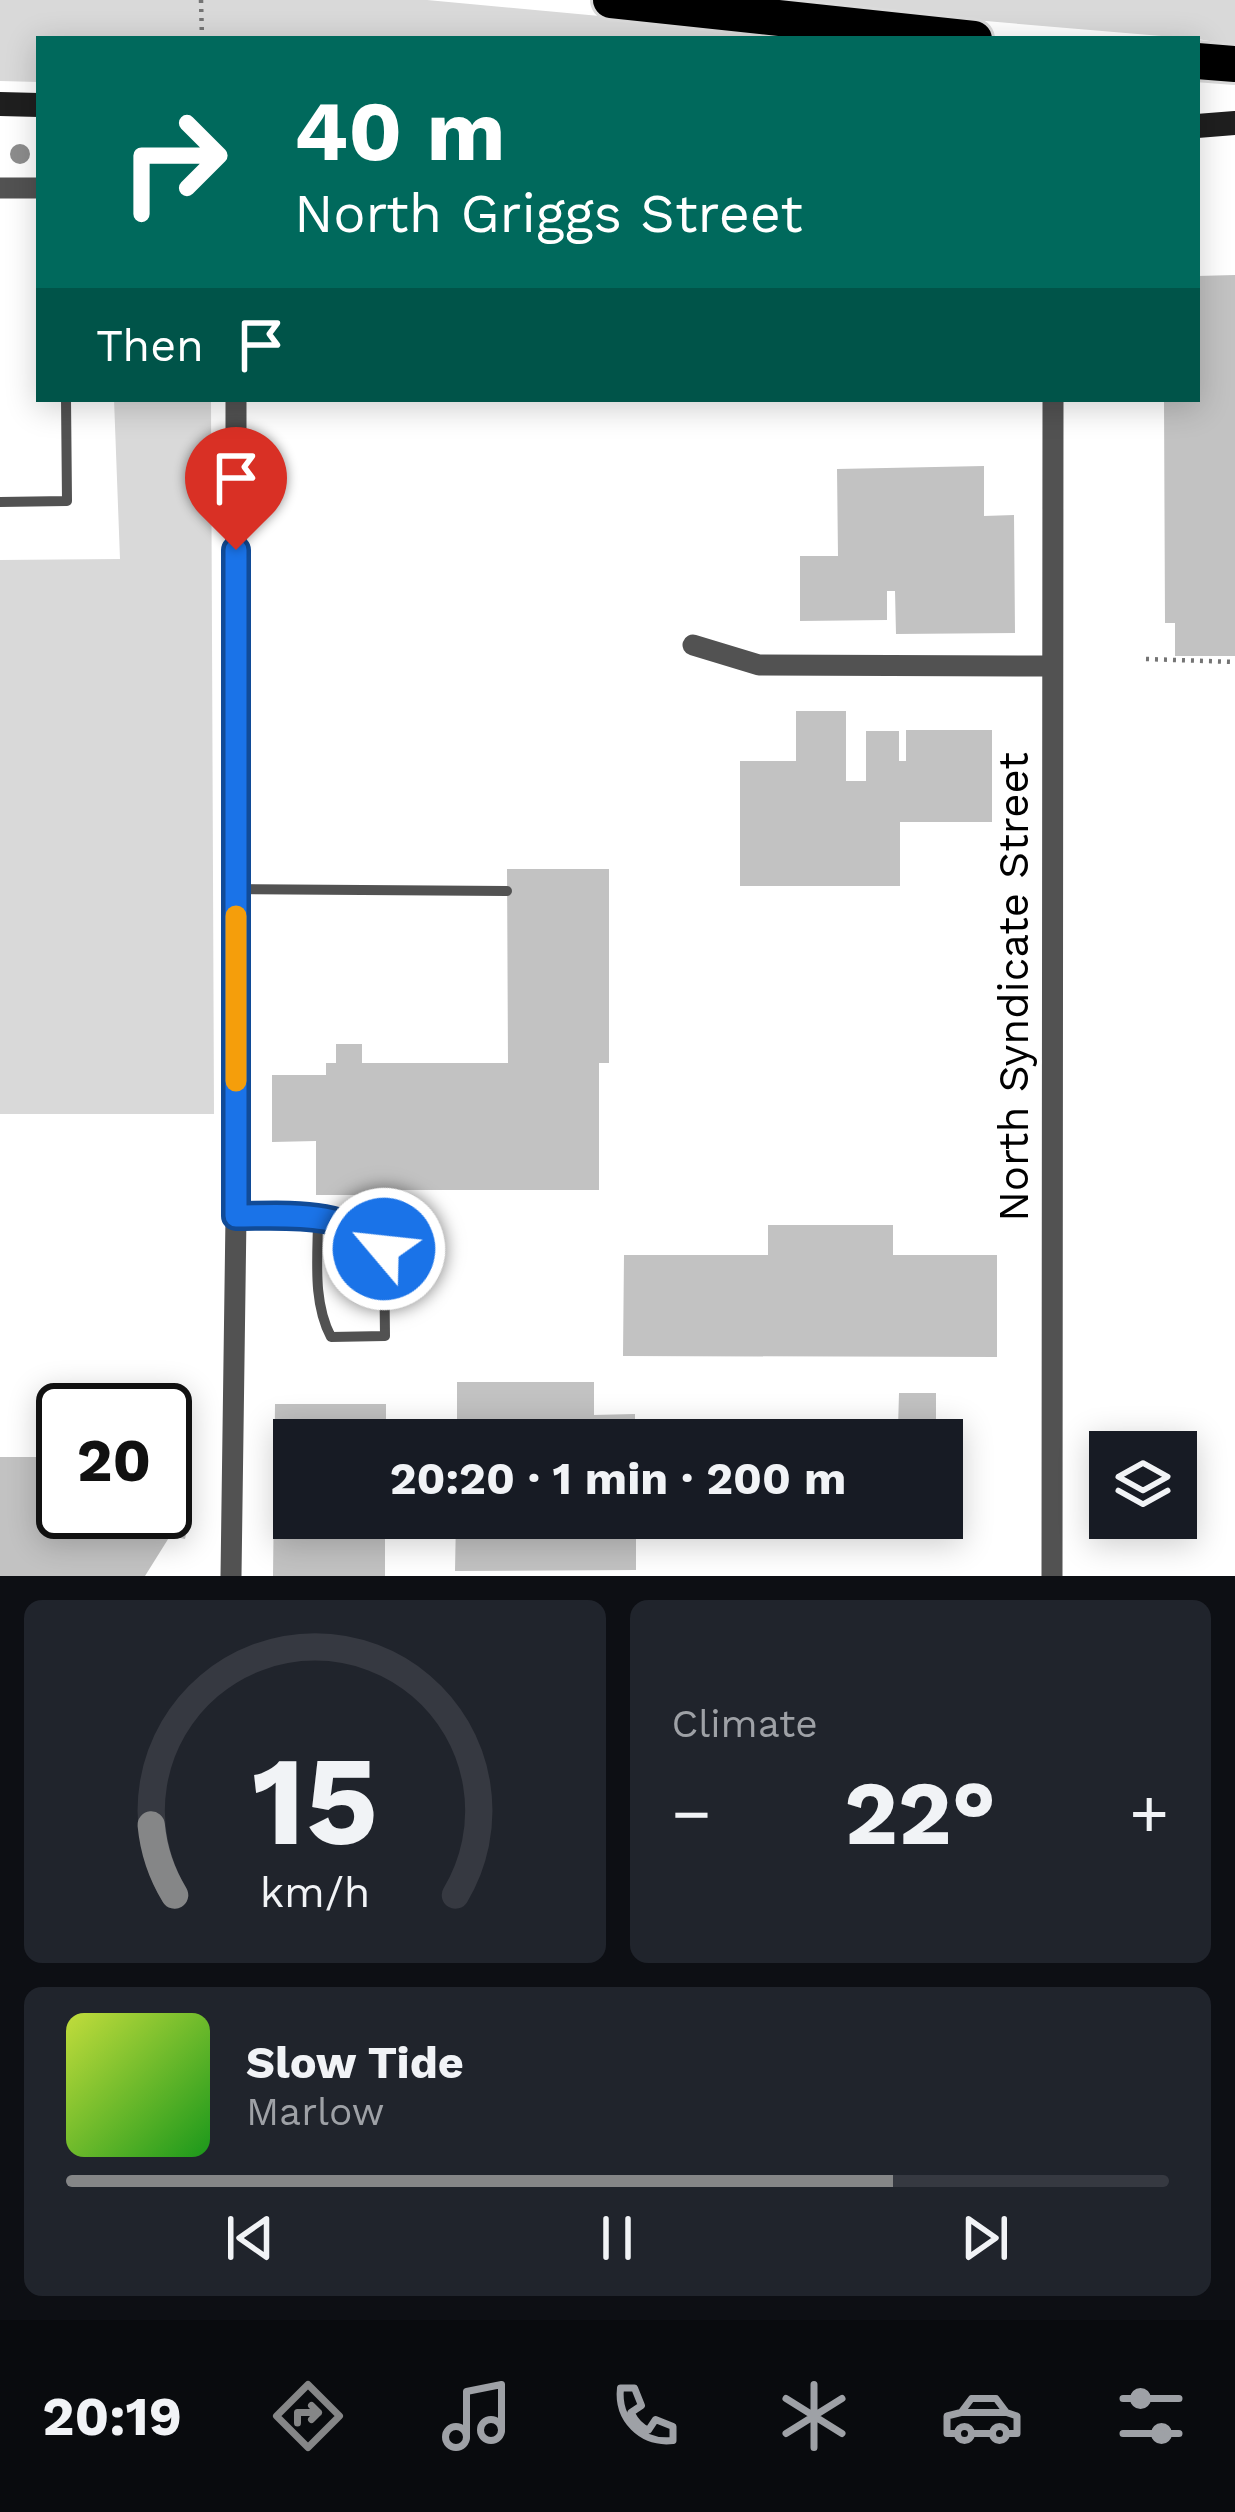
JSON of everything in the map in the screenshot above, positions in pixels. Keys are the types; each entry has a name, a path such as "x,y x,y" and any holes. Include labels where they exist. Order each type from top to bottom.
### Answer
{"highway":[{"path":"611,0 946,36"},
{"path":"1200,61 1235,64"}],"street":[{"path":"0,104 36,106"},
{"path":"1200,126 1235,123"},
{"path":"0,188 36,188"},
{"path":"231,1576 236,402"},
{"name":"North Syndicate Street","path":"1052,1576 1053,402"},
{"path":"693,644 759,665 1052,666"}],"lane":[{"path":"0,502 67,502 66,402"},
{"path":"236,889 507,891"},
{"path":"236,1216 318,1217 373,1237 384,1249 385,1336 331,1337 318,1292 318,1217"}],"path":[{"path":"202,0 202,36"},
{"path":"1146,658 1235,662"}],"shaded area":[{"path":"0,0 427,0 816,36 36,36 36,82 0,81"},
{"path":"737,0 1235,0 1235,45 1200,36"},
{"path":"114,402 211,402 214,1114 0,1114 0,560 120,559"}],"building":[{"path":"1235,275 1235,656 1175,656 1175,623 1165,623 1164,402 1200,402 1200,276"},
{"path":"984,466 984,516 1014,515 1015,633 896,634 895,591 887,591 887,620 800,621 800,556 838,556 837,469"},
{"path":"796,711 846,711 846,781 866,781 866,731 899,731 899,761 906,761 906,730 992,730 992,822 900,822 900,886 740,886 740,761 796,761"},
{"path":"507,869 609,869 609,1063 599,1063 599,1190 378,1190 378,1195 316,1195 316,1141 272,1142 272,1075 326,1075 326,1063 336,1063 336,1044 362,1044 362,1063 508,1063"},
{"path":"768,1225 893,1225 893,1255 997,1255 997,1357 623,1356 624,1255 768,1255"},
{"path":"457,1382 594,1382 594,1415 635,1414 635,1419 457,1419"},
{"path":"899,1393 936,1393 936,1419 898,1419"},
{"path":"275,1404 386,1404 386,1419 275,1419"},
{"path":"0,1457 36,1457 36,1539 168,1539 145,1576 0,1576"},
{"path":"273,1539 385,1539 385,1576 273,1576"},
{"path":"456,1539 636,1539 636,1570 455,1571"}],"slow traffic":[{"path":"236,916 236,1081"}],"route":[{"path":"236,550 236,1216 318,1217 373,1237 384,1249"}]}
